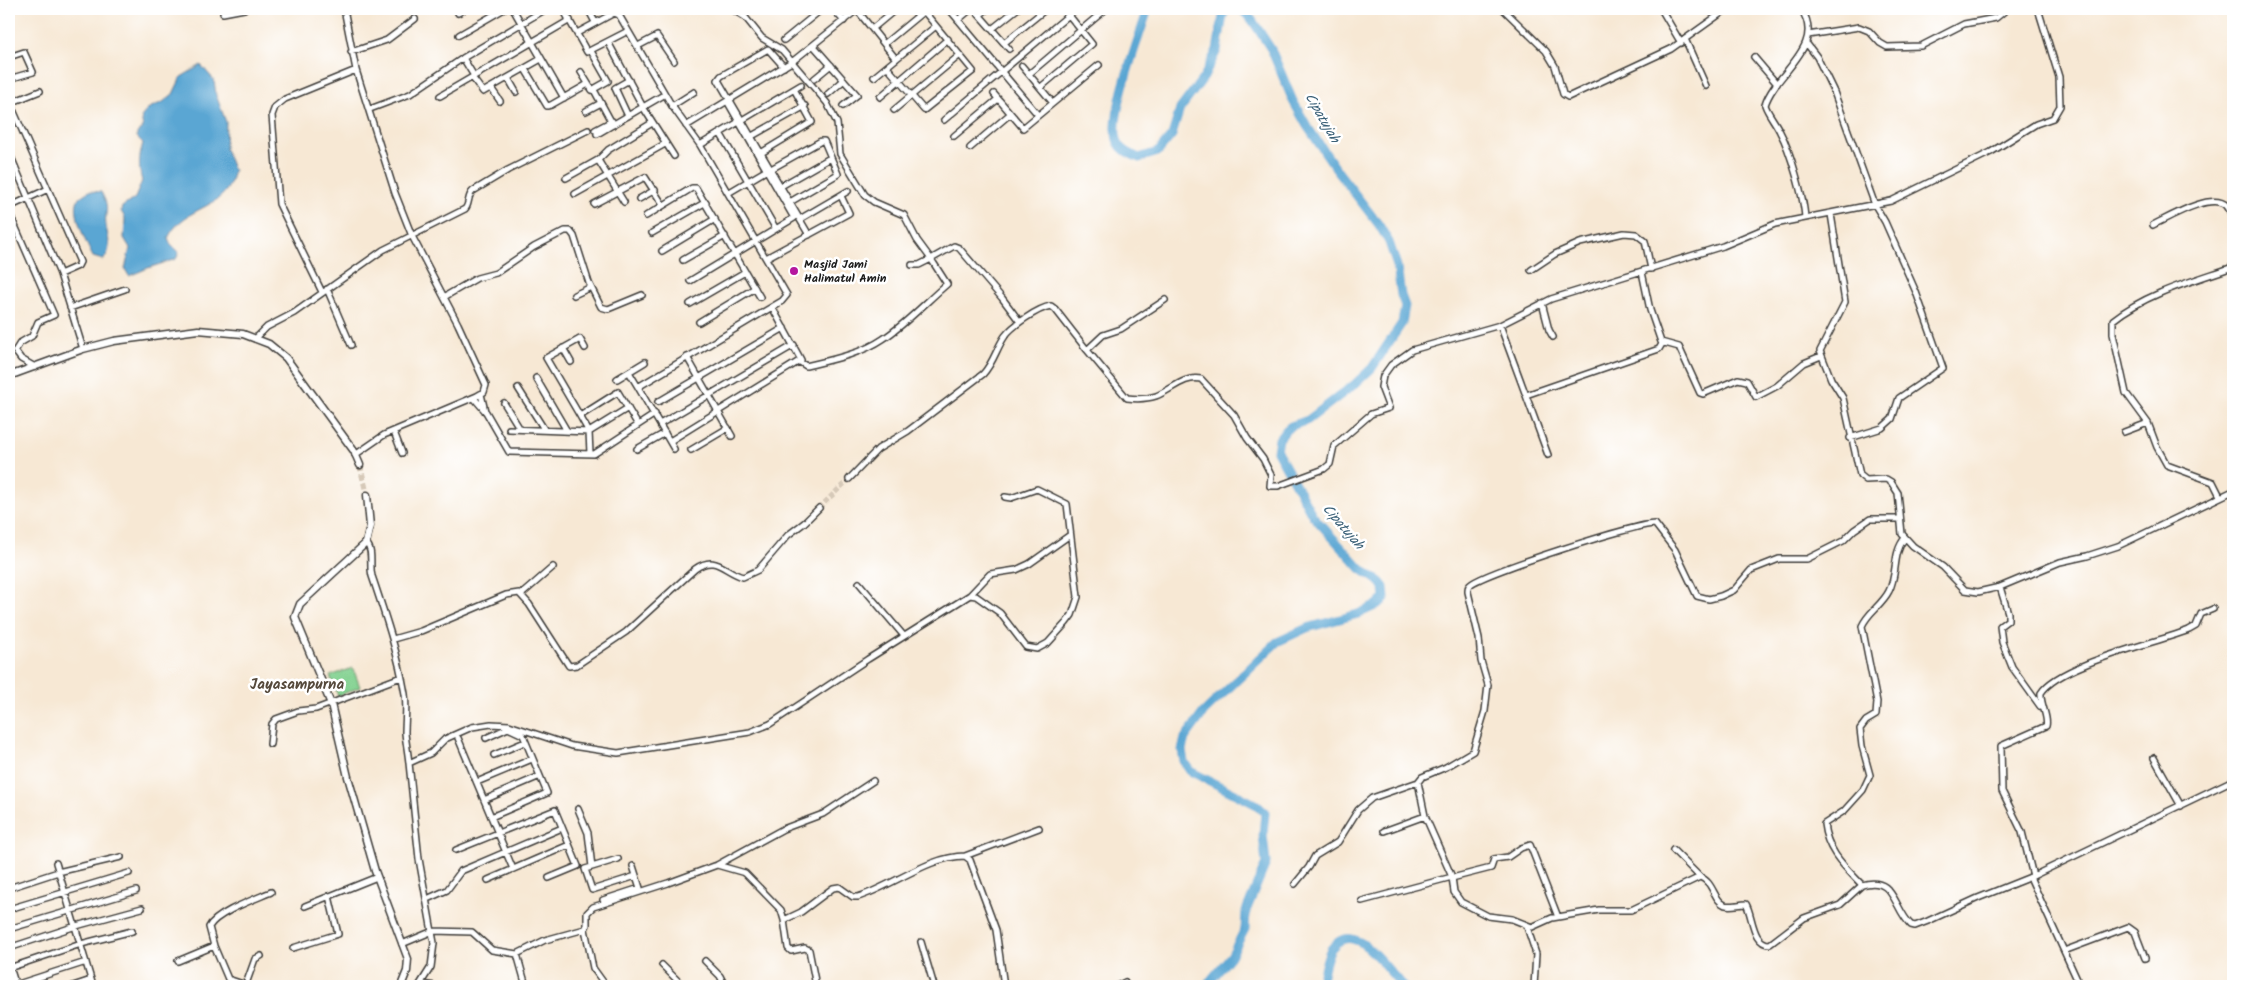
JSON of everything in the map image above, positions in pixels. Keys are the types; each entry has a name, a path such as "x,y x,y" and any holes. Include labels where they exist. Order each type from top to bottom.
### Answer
{"street":[{"path":"223,13 244,9"},
{"path":"344,9 348,22 351,52 395,193 412,236 444,297 486,385 481,394 474,398 374,441 355,455"},
{"path":"458,13 465,9"},
{"path":"459,35 504,9"},
{"path":"513,9 564,98"},
{"path":"370,109 410,94 463,58 546,9"},
{"path":"563,9 585,51 591,51 628,31"},
{"path":"588,9 596,22"},
{"path":"732,9 745,17 757,33 782,50 793,61 832,110 836,123 840,154 865,195 874,202 904,215 917,240 947,284 882,340 819,363 806,366 800,362"},
{"path":"784,40 822,9"},
{"path":"833,9 844,21"},
{"path":"686,126 793,61 857,9 896,59"},
{"path":"872,29 896,9"},
{"path":"948,9 1038,115"},
{"path":"958,20 973,9 1009,49"},
{"path":"980,15 988,9"},
{"path":"992,29 1016,9"},
{"path":"1004,43 1046,9"},
{"path":"1041,87 1092,45 1064,9"},
{"path":"944,120 1076,9"},
{"path":"1029,74 1106,9"},
{"path":"1503,9 1546,51 1555,66 1563,93 1567,97 1644,63 1683,41 1726,9"},
{"path":"1661,9 1683,41 1706,86"},
{"path":"1801,9 1807,20 1807,44 1777,84 1767,99 1765,106 1783,138 1804,202 1805,218"},
{"path":"1808,35 1859,28 1869,31 1880,43 1887,47 1921,46 1964,24 1996,18 2007,9"},
{"path":"849,479 878,449 908,431 983,374 994,360 1004,337 1020,322 1046,307 1053,306 1127,398 1156,396 1192,378 1201,379 1234,415 1267,466 1271,478 1270,486 1278,486 1315,473 1329,465 1332,448 1365,418 1376,411 1389,408 1381,387 1382,380 1388,368 1401,356 1424,345 1467,336 1500,326 1542,303 1723,246 1775,224 1876,205 1902,196 1936,177 1991,152 2036,124 2055,116 2060,102 2059,77 2038,9"},
{"path":"884,44 923,10 973,69 925,110 922,109 886,67"},
{"path":"577,33 616,12 672,106 700,145 787,294 785,298 772,307 638,387"},
{"path":"351,52 387,40 415,19"},
{"path":"440,96 570,20"},
{"path":"874,77 936,26"},
{"path":"638,46 657,36 674,62"},
{"path":"880,97 948,39"},
{"path":"608,42 652,124 674,156"},
{"path":"1807,44 1817,57 1834,92 1876,205 1916,292 1943,368 1899,398 1892,419 1882,428 1850,438"},
{"path":"813,45 857,95 843,106"},
{"path":"690,281 794,218 718,80 721,76 768,49 784,67"},
{"path":"591,51 615,88 628,116"},
{"path":"9,58 24,52 32,72 9,81 15,101"},
{"path":"894,110 960,55"},
{"path":"1754,57 1777,84"},
{"path":"463,58 482,92 541,60"},
{"path":"814,79 831,65"},
{"path":"994,94 1023,128 1098,65"},
{"path":"1022,66 1053,103"},
{"path":"525,69 547,106 588,84"},
{"path":"351,345 325,290 279,204 272,114 275,107 285,99 356,70"},
{"path":"581,72 594,90 612,123"},
{"path":"508,78 516,92"},
{"path":"594,90 607,82 608,79"},
{"path":"615,88 629,80"},
{"path":"828,94 844,80"},
{"path":"700,145 801,85"},
{"path":"491,88 500,101"},
{"path":"761,153 811,124 812,120 794,89"},
{"path":"40,91 15,101 11,105 80,262 78,266 60,274"},
{"path":"672,106 694,92"},
{"path":"596,132 662,96"},
{"path":"954,136 998,99"},
{"path":"586,111 601,103"},
{"path":"752,136 804,106"},
{"path":"970,148 1010,114"},
{"path":"9,121 16,118"},
{"path":"741,121 752,136 769,170 781,186 800,219 807,236"},
{"path":"566,178 598,160 608,150 652,124"},
{"path":"256,338 267,327 290,316 383,250 464,209 470,193 497,176 588,130"},
{"path":"720,133 776,229"},
{"path":"728,193 822,140 830,154 837,175 790,202"},
{"path":"575,194 665,144"},
{"path":"9,152 60,274 83,349"},
{"path":"781,186 830,158"},
{"path":"598,160 624,202"},
{"path":"594,204 645,176 664,205"},
{"path":"646,216 694,187 697,189 760,297"},
{"path":"9,207 48,189"},
{"path":"638,199 655,190"},
{"path":"800,219 848,191"},
{"path":"766,258 849,212 841,196"},
{"path":"652,234 706,202"},
{"path":"2153,226 2197,204 2220,202 2226,206 2233,221"},
{"path":"9,212 54,315 38,322 32,336 20,343 15,351 21,359 35,367"},
{"path":"1831,214 1845,302 1821,346 1821,356 1843,398 1855,462 1861,476 1866,480 1886,479 1894,484 1898,493 1901,532 1905,538 1943,567 1965,590 1978,592 2000,587 2060,562 2102,552 2233,491"},
{"path":"662,251 715,219"},
{"path":"444,297 477,278 496,273 534,247 566,231 570,231 574,236 591,287 598,301 605,309 642,295"},
{"path":"1531,270 1568,247 1624,233 1636,234 1645,240 1651,269"},
{"path":"682,260 725,236"},
{"path":"912,265 919,265 954,246 959,248 1020,322"},
{"path":"2220,496 2213,482 2168,466 2148,422 2126,394 2113,320 2133,306 2181,285 2233,267"},
{"path":"690,304 745,272"},
{"path":"1642,272 1650,310 1662,344"},
{"path":"574,295 591,287"},
{"path":"699,322 755,288"},
{"path":"70,308 126,289"},
{"path":"1087,350 1103,335 1121,329 1134,318 1165,300"},
{"path":"1542,303 1549,330 1553,336"},
{"path":"670,441 800,362 802,359 772,307"},
{"path":"1500,326 1548,455"},
{"path":"658,402 784,328"},
{"path":"9,376 83,349 143,337 198,330 228,331 256,338 276,349 286,358 355,455 360,465"},
{"path":"585,348 580,339 546,358 589,432 590,454"},
{"path":"1662,344 1678,346 1700,393 1703,394 1738,379 1747,381 1756,397 1777,386 1804,363 1821,356"},
{"path":"1526,395 1660,348 1662,344"},
{"path":"660,424 794,345"},
{"path":"563,348 571,362"},
{"path":"687,357 732,436"},
{"path":"616,379 645,362"},
{"path":"629,372 674,449"},
{"path":"536,378 567,431"},
{"path":"518,388 544,429"},
{"path":"580,416 618,392 638,425"},
{"path":"481,394 486,412"},
{"path":"474,398 486,412 509,452 594,454 655,414"},
{"path":"504,403 520,429"},
{"path":"509,429 589,432 628,408"},
{"path":"2124,432 2148,422"},
{"path":"691,450 728,428"},
{"path":"394,432 402,453"},
{"path":"638,449 665,433"},
{"path":"970,595 976,596 1000,613 1026,647 1033,650 1042,647 1072,615 1078,597 1066,504 1062,500 1034,489 1011,498 1005,497"},
{"path":"367,495 370,526 366,543 300,604 295,613 298,629 331,704 348,777 377,877 408,964 400,986"},
{"path":"522,594 569,666 577,665 626,632 695,569 706,563 715,563 743,577 753,574 788,535 819,508"},
{"path":"1296,884 1315,856 1338,842 1358,810 1372,798 1418,782 1422,777 1467,756 1476,747 1487,705 1488,685 1481,661 1480,643 1468,592 1472,583 1499,570 1550,552 1630,530 1646,523 1656,524 1675,550 1697,596 1709,599 1734,590 1751,570 1778,559 1807,559 1843,541 1854,530 1870,519 1900,519"},
{"path":"409,763 431,752 445,739 472,727 491,724 509,725 572,746 618,753 750,732 770,724 970,595 990,574 1016,570 1029,564 1070,535"},
{"path":"1862,885 1831,850 1824,824 1844,811 1863,790 1870,775 1862,746 1860,729 1866,721 1876,715 1877,702 1862,626 1866,618 1881,604 1889,592 1894,579 1899,547 1905,538"},
{"path":"366,543 370,549 371,574 383,604 384,617 393,640 406,702 405,732 419,859 433,931 433,960 420,985 435,986"},
{"path":"393,640 430,628 513,593 522,594 552,567"},
{"path":"859,583 904,636"},
{"path":"2000,587 2008,613 2008,620 2000,626 2006,653 2018,677 2035,697 2047,719 2046,726 2002,745 2000,749 2002,791 2022,832 2031,877 2080,986"},
{"path":"2042,709 2041,693 2053,681 2122,651 2189,630 2196,626 2201,614 2213,609"},
{"path":"270,744 272,724 276,719 331,704 401,677"},
{"path":"486,738 508,728 523,735 547,793 491,817"},
{"path":"458,738 513,869"},
{"path":"494,755 525,742"},
{"path":"2154,758 2181,806"},
{"path":"476,782 532,759"},
{"path":"484,800 540,776"},
{"path":"606,986 592,968 585,929 588,925 587,913 593,907 717,865 783,829 823,814 873,780"},
{"path":"1673,850 1700,877 1710,884 1723,904 1728,906 1746,904 1756,934 1762,942 1768,945 1775,942 1792,927 1809,916 1840,905 1862,885 1872,882 1885,886 1908,922 1915,926 2031,877 2233,780"},
{"path":"1418,782 1425,816 1452,877 1454,892 1462,902 1488,916 1512,919 1527,927 1534,927 1550,918 1599,910 1631,910 1700,877"},
{"path":"578,809 588,833 592,867"},
{"path":"456,850 554,810 578,866 585,869 618,859"},
{"path":"1384,831 1425,816"},
{"path":"427,898 447,890 461,871 562,828"},
{"path":"784,920 801,912 833,888 838,887 853,897 858,897 908,873 949,858 965,856 1038,828"},
{"path":"488,880 570,846"},
{"path":"1362,901 1491,868 1494,858 1508,858 1522,848 1530,846 1558,917"},
{"path":"965,856 970,860 994,922 1004,986"},
{"path":"9,888 58,872 121,857"},
{"path":"56,863 63,892 76,926 92,983 73,986"},
{"path":"717,865 745,873 777,906 784,920 789,950 805,948 810,952 816,986"},
{"path":"549,878 578,866"},
{"path":"596,902 640,888 633,866"},
{"path":"585,869 592,890 636,876"},
{"path":"9,909 129,873"},
{"path":"305,906 377,877"},
{"path":"9,929 136,891"},
{"path":"261,956 255,959 248,985 228,979 209,931 210,925 232,910 271,892"},
{"path":"293,948 338,934 329,896"},
{"path":"9,948 76,926 142,908"},
{"path":"1527,927 1536,954 1534,986"},
{"path":"2064,951 2128,927 2135,932 2145,958"},
{"path":"402,944 433,931 472,932 492,950 517,954 545,940 585,929"},
{"path":"86,962 14,986 9,966 132,931"},
{"path":"921,942 934,986"},
{"path":"178,961 214,946"},
{"path":"517,954 526,986"},
{"path":"705,961 720,976 725,986"},
{"path":"662,965 683,986"},
{"path":"1117,986 1125,982"}],"green space":[{"path":"353,668 360,687 338,696 330,676"}],"water":[{"path":"201,65 214,80 216,95 226,122 225,149 234,171 228,187 222,196 181,221 174,228 168,238 171,245 179,253 176,259 129,276 125,269 130,248 124,238 125,218 121,211 122,207 135,198 142,181 140,162 143,143 137,137 137,133 143,128 141,117 149,108 163,102 173,94 181,77"},
{"path":"89,191 101,192 106,203 106,226 109,248 103,260 93,257 78,219 77,203 79,198"}],"waterway":[{"name":"Cipatujah","path":"1148,9 1126,77 1117,116 1116,131 1118,142 1122,148 1139,158 1158,152 1172,135 1180,109 1204,77 1217,50 1226,9"},
{"name":"Cipatujah","path":"1206,986 1231,956 1245,929 1246,911 1266,863 1263,835 1265,813 1257,805 1190,771 1184,762 1182,750 1185,738 1204,712 1277,642 1307,628 1358,614 1385,599 1384,587 1380,582 1361,569 1313,516 1277,451 1279,439 1286,430 1291,426 1308,420 1355,384 1372,368 1402,323 1405,306 1401,295 1397,266 1389,242 1379,225 1339,173 1307,126 1293,101 1271,49 1252,20 1241,9"},
{"name":"Cipatujah","path":"1320,986 1329,952 1340,940 1350,939 1360,942 1370,949 1403,986"}],"tunnel":[{"path":"360,465 367,495"},
{"path":"819,508 849,479"}],"place":[{"name":"Masjid Jami Halimatul Amin","path":"794,271"}],"district":[{"name":"Jayasampurna","path":"297,685"}]}
